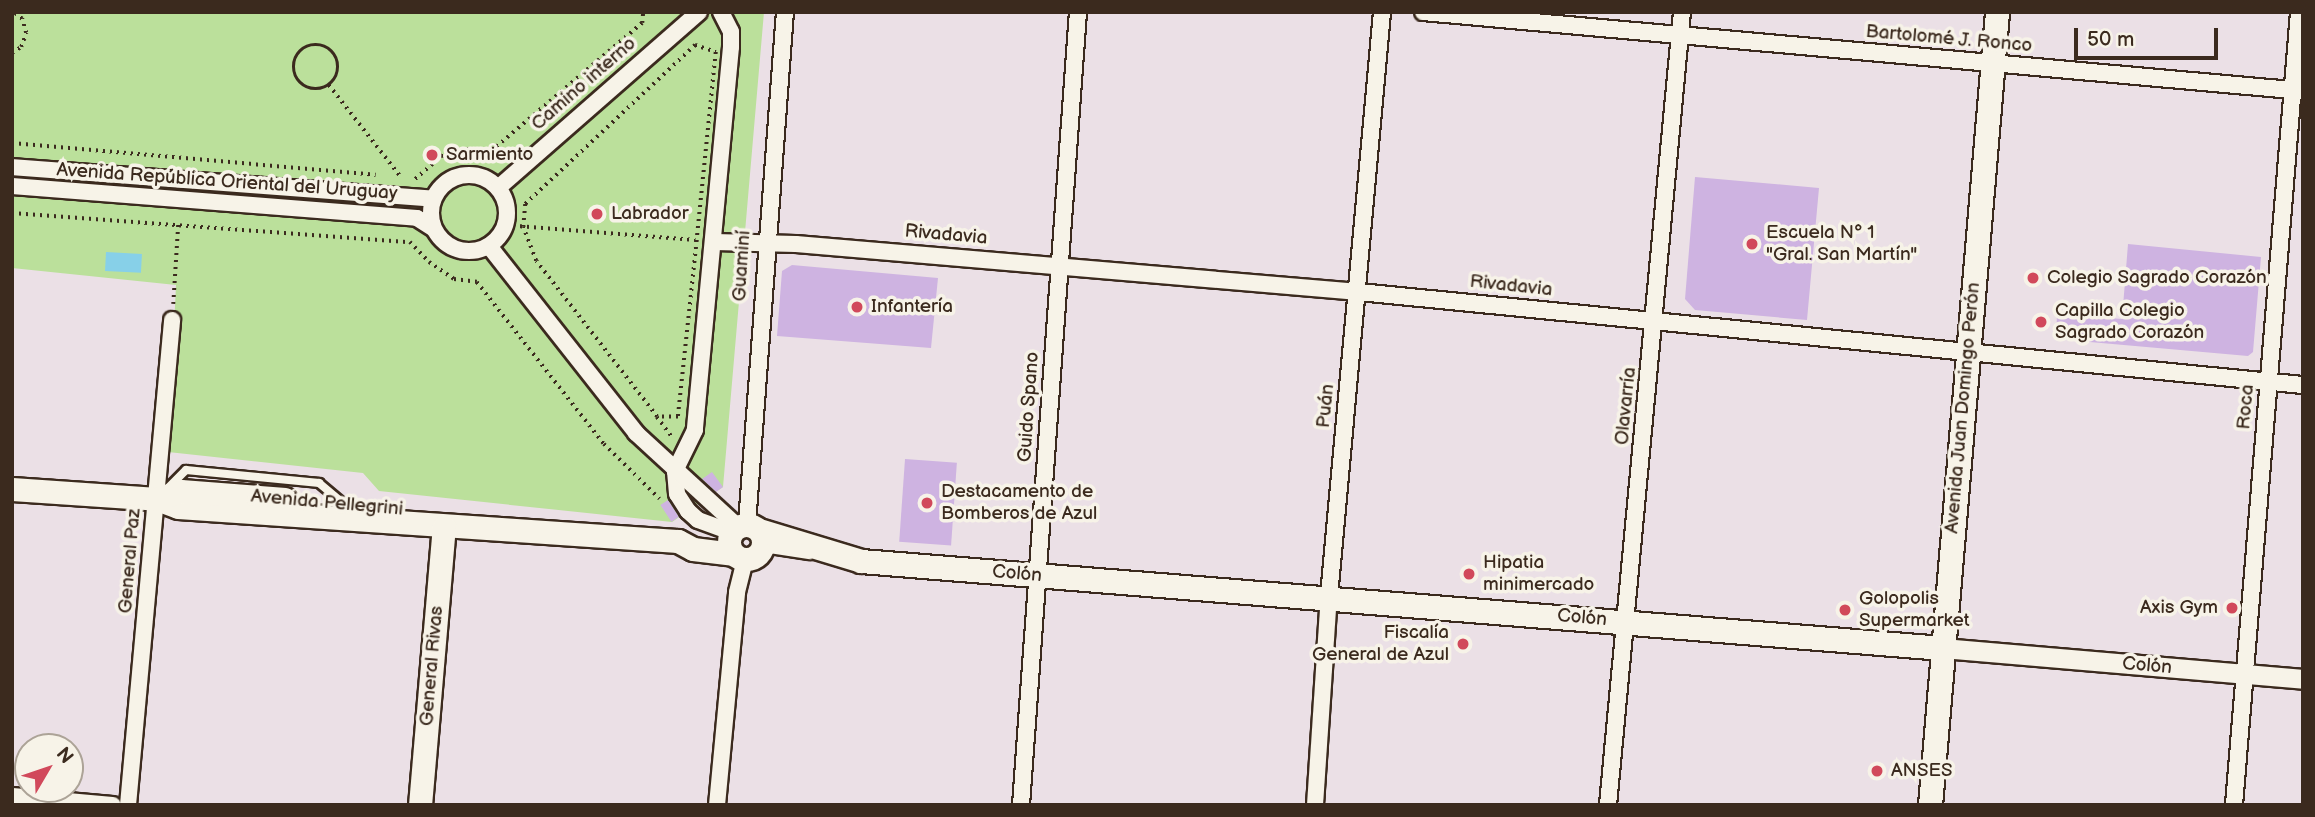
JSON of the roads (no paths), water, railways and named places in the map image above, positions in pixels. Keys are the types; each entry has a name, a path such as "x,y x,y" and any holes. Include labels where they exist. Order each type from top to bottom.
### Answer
{"main road":[{"name":"Avenida Juan Domingo Perón","path":"1930,805 1997,12"},
{"name":"Avenida Pellegrini","path":"12,489 157,499 178,507 477,530 497,526 678,541 694,534 743,539"},
{"name":"Avenida Pellegrini","path":"157,499 181,491 476,516 497,526"},
{"name":"General Rivas","path":"420,805 444,527"},
{"name":"Colón","path":"743,539 861,561 1329,596 1943,648"}],"street":[{"name":"Camino interno","path":"498,188 699,12"},
{"path":"675,471 695,430 705,241 731,47 731,32 721,12"},
{"name":"Guaminí","path":"717,805 743,539 764,244 785,12"},
{"name":"Guido Spano","path":"1021,805 1078,12"},
{"name":"Puán","path":"1315,805 1329,596 1359,292 1382,12"},
{"name":"Bartolomé J. Ronco","path":"1423,12 2298,91"},
{"name":"Olavarría","path":"1608,805 1624,621 1657,322 1682,12"},
{"name":"Roca","path":"2234,805 2269,382 2298,91 2299,12"},
{"name":"Avenida República Oriental del Uruguay","path":"12,167 433,199"},
{"path":"457,176 479,176 498,188 507,205 506,225 489,246 464,251 442,240 434,229 433,199 457,176"},
{"name":"Avenida República Oriental del Uruguay","path":"12,186 417,218 434,229"},
{"name":"Rivadavia","path":"705,241 1060,266 1359,292 2303,385"},
{"path":"489,246 636,433 675,471 696,484 743,539"},
{"name":"General Paz","path":"128,805 172,320"},
{"name":"Colón","path":"1943,648 2303,679"},
{"path":"12,796 113,805"}],"water":[{"path":"106,252 142,254 141,273 105,271"}],"place":[{"name":"Sarmiento","path":"432,155"},
{"name":"Labrador","path":"597,214"},
{"name":"Escuela Nº 1 \"Gral. San Martín\"","path":"1752,244"},
{"name":"Colegio Sagrado Corazón","path":"2033,278"},
{"name":"Infantería","path":"857,307"},
{"name":"Capilla Colegio Sagrado Corazón","path":"2041,322"},
{"name":"Destacamento de Bomberos de Azul","path":"927,503"},
{"name":"Hipatia minimercado","path":"1469,574"},
{"name":"Axis Gym","path":"2232,608"},
{"name":"Golopolis Supermarket","path":"1845,610"},
{"name":"Fiscalía General de Azul","path":"1463,644"},
{"name":"ANSES","path":"1877,771"}]}
